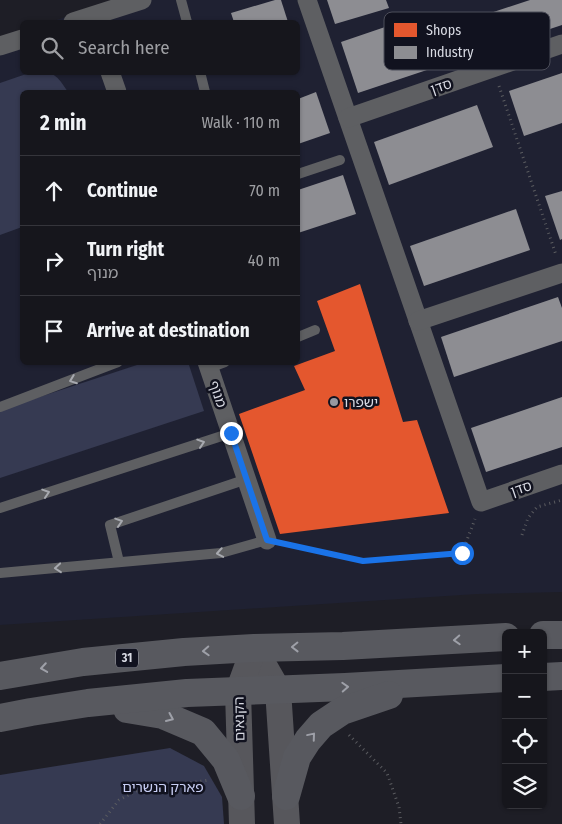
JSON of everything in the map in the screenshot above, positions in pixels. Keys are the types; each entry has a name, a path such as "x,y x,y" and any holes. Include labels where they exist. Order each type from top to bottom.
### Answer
{"highway":[{"path":"547,635 562,635"},
{"name":"31","path":"0,676 83,662 184,652 502,637"},
{"path":"547,677 562,676"},
{"path":"0,718 88,703 187,693 502,678"},
{"path":"286,796 297,757 321,725 342,710 427,683"},
{"path":"88,703 163,714 203,732 226,760 241,796"}],"main road":[{"path":"254,648 278,690 287,824"},
{"name":"הקנאים","path":"242,824 238,692 254,648"}],"street":[{"path":"92,20 142,0"},
{"path":"307,0 481,502"},
{"path":"0,46 20,40"},
{"name":"סדן","path":"550,48 562,44"},
{"name":"סדן","path":"348,118 487,70"},
{"path":"111,75 116,90"},
{"path":"418,321 560,268"},
{"name":"מנוף","path":"214,365 231,433 267,540"},
{"name":"סדן","path":"481,502 562,474"}],"lane":[{"path":"181,0 186,20"},
{"path":"201,75 204,90"},
{"path":"300,173 340,160"},
{"path":"300,336 315,330"},
{"path":"0,407 110,365"},
{"path":"0,508 231,433"},
{"path":"119,562 110,525 247,479"},
{"path":"0,573 221,553 267,540"}],"path":[{"path":"494,70 560,268"},
{"path":"522,535 528,518 537,507 562,500"},
{"path":"267,540 363,561 462,553 481,502"},
{"path":"331,718 387,773 399,807 401,824"},
{"path":"100,824 119,800 136,792 210,779"}],"shaded area":[{"path":"121,0 562,0 562,592 477,594 0,625 0,38 20,32 20,75 300,75 300,20 56,20"}],"green space":[{"path":"23,75 54,75 67,90 20,90 20,228 0,235 0,83"},
{"path":"137,365 189,365 204,411 0,478 0,410"},
{"name":"פארק הנשרים","path":"170,748 204,766 222,797 224,824 0,824 0,775"}],"building: Shops":[{"name":"ישפרו","path":"360,284 403,422 417,420 449,513 280,534 239,414 305,390 294,366 335,351 317,301"}],"building: Industry":[{"path":"275,0 281,0 287,20 233,20 231,13"},
{"path":"327,0 386,0 389,8 335,24"},
{"path":"530,0 562,0 562,25 550,29 550,12 494,12"},
{"path":"384,27 384,70 427,70 358,93 341,42"},
{"path":"562,73 562,123 524,136 509,91"},
{"path":"316,92 330,133 300,143 300,98"},
{"path":"477,105 493,147 389,185 374,142"},
{"path":"343,175 356,214 300,232 300,189"},
{"path":"562,191 562,239 560,240 545,196"},
{"path":"516,209 530,250 424,286 410,246"},
{"path":"558,297 562,308 562,341 454,377 441,337"},
{"path":"562,397 562,447 486,472 471,428"}],"place":[{"name":"ישפרו","path":"334,402"}],"route":[{"path":"231,433 267,540 363,561 462,553"}]}
